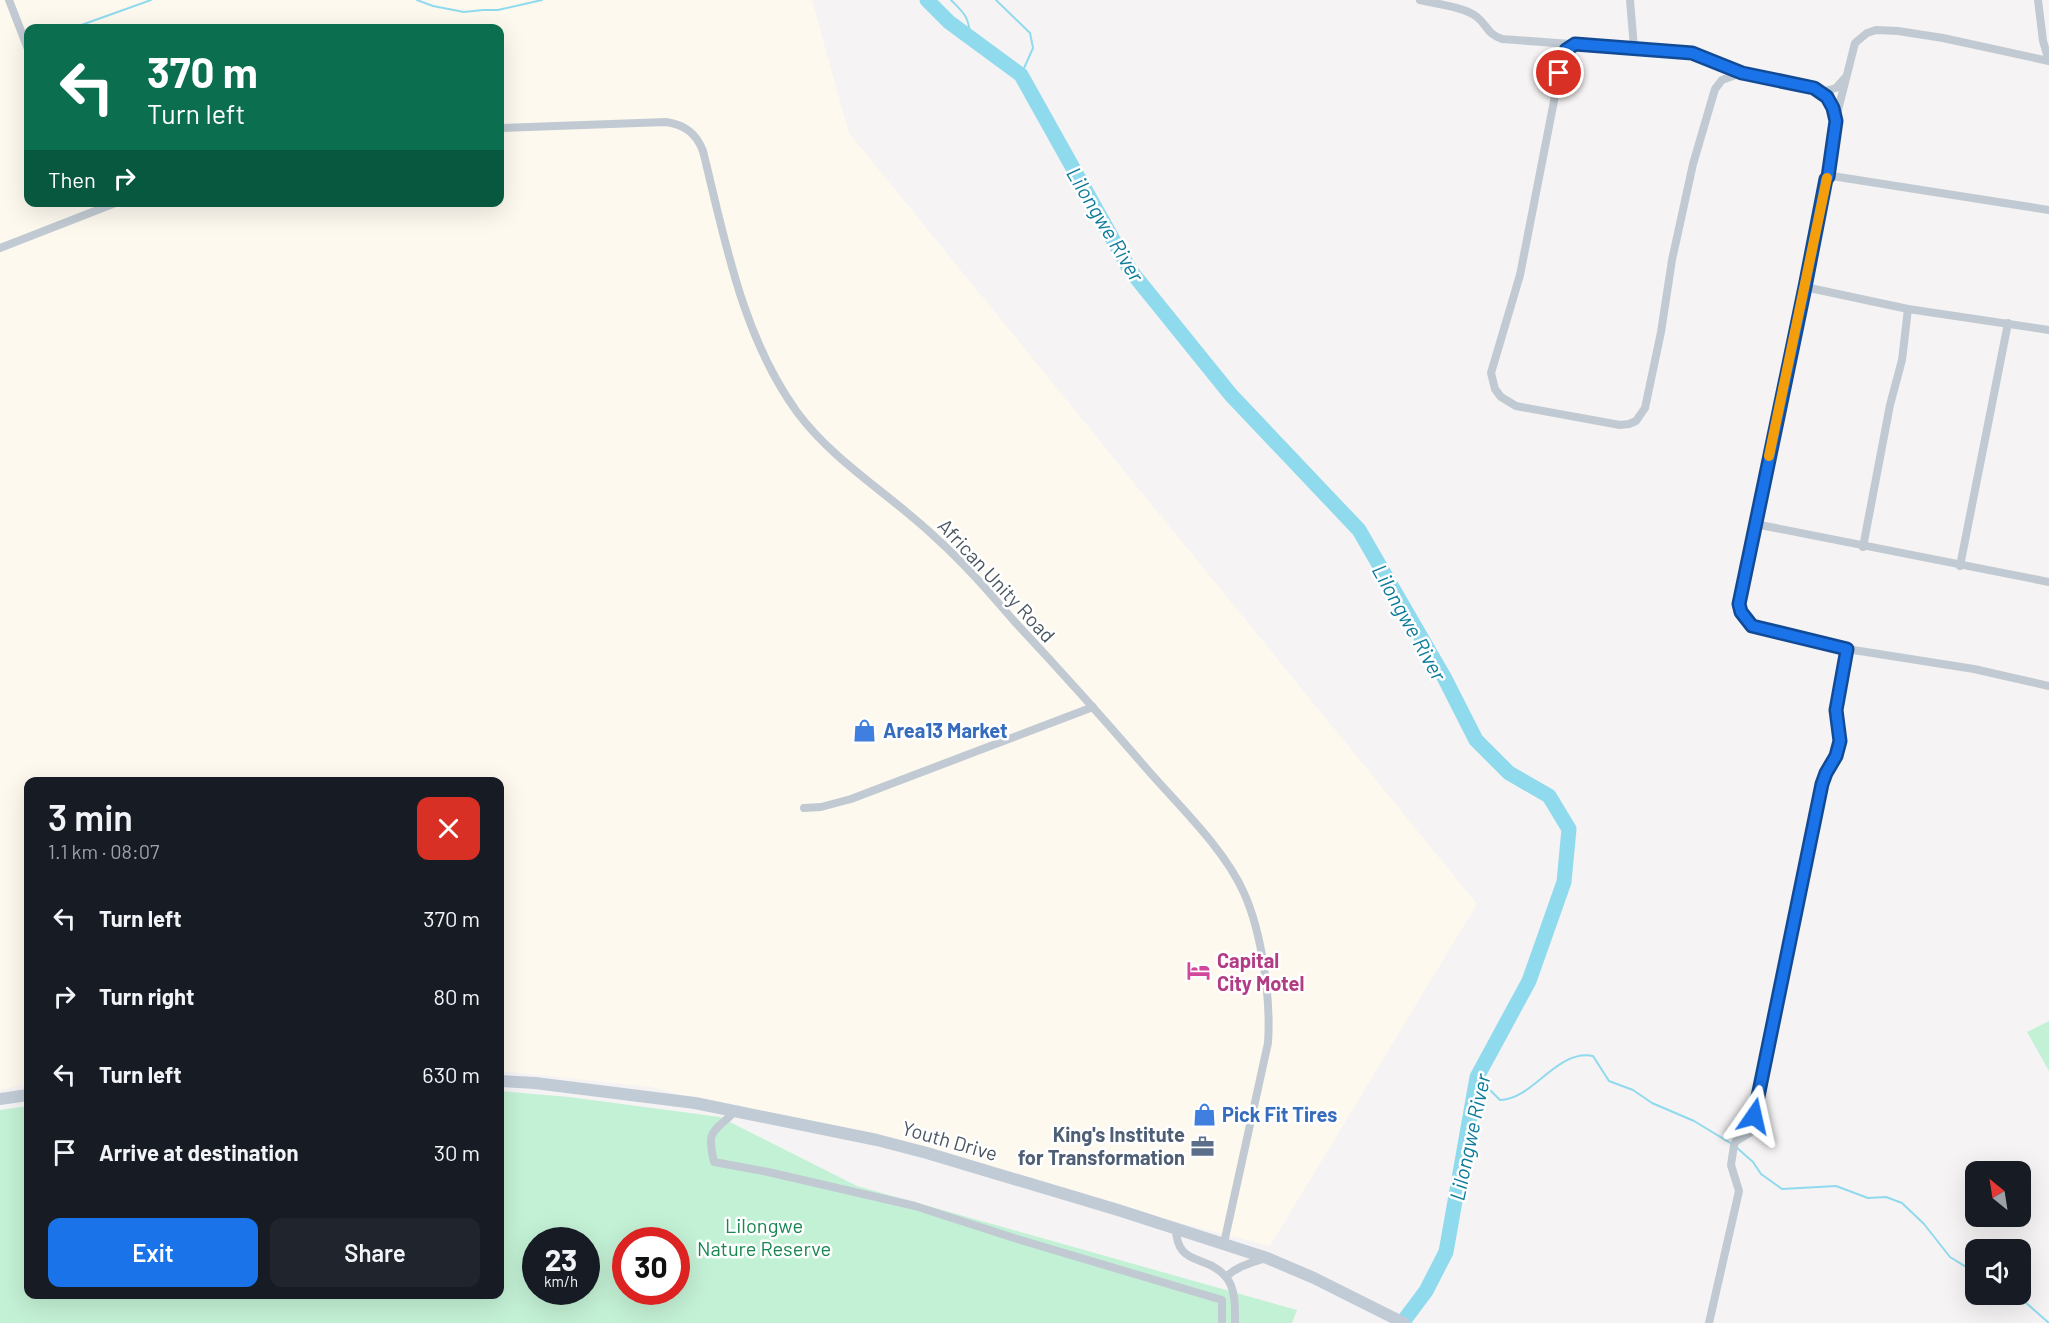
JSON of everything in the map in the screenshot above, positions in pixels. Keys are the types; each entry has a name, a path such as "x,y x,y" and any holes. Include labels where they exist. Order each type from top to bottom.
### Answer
{"street":[{"path":"9,0 24,39"},
{"path":"1420,0 1467,12 1477,17 1494,36 1502,39 1692,53 1742,73 1814,88 1827,97 1836,121"},
{"path":"1630,0 1634,48"},
{"path":"2038,0 2043,41 2049,61 1943,38 1884,30 1867,33 1855,43 1836,121 1828,177 1739,604 1741,612 1752,626 1847,649 1974,669 2049,686"},
{"path":"1575,44 1566,50 1562,60 1520,275 1491,373 1495,389 1508,402 1516,406 1588,419 1629,424 1636,421 1645,408 1672,260 1693,164 1715,89 1722,80 1742,73"},
{"path":"1821,92 1836,88 1847,75"},
{"name":"African Unity Road","path":"504,128 666,122 682,126 694,135 702,151 749,322 769,366 798,412 826,445 914,517 956,556 1093,707 1222,858 1244,893 1255,927 1269,1001 1268,1043 1224,1243"},
{"path":"1828,177 2049,210"},
{"path":"0,249 105,207"},
{"path":"1805,287 1908,309 2049,330"},
{"path":"1863,547 1890,405 1902,360 1908,309"},
{"path":"1960,566 2008,323"},
{"path":"1755,524 2049,582"},
{"path":"1709,1323 1739,1191 1731,1165 1734,1145 1736,1141 1751,1132 1822,784 1836,756 1840,741 1836,710 1847,649"},
{"path":"804,808 821,807 851,799 1093,707"},
{"name":"Youth Drive","path":"504,1081 695,1103 877,1140 927,1153 1176,1228 1267,1258 1314,1278 1404,1323"},
{"path":"0,1100 24,1096"},
{"path":"734,1112 715,1128 710,1137 714,1162 915,1206 1222,1300 1222,1323"},
{"path":"1176,1228 1178,1246 1182,1251 1226,1277 1232,1291 1235,1323"},
{"path":"1226,1277 1233,1270 1267,1258"}],"shaded area":[{"path":"0,0 812,0 849,133 1477,904 1270,1246 651,1087 504,1071 504,777 24,777 24,1085 0,1090"}],"green space":[{"path":"2049,1021 2049,1071 2027,1032"},
{"name":"Lilongwe Nature Reserve","path":"504,1091 569,1097 720,1117 857,1186 1297,1310 1292,1323 0,1323 0,1110 24,1107 24,1299 504,1299"}],"waterway":[{"path":"84,24 151,0"},
{"path":"417,0 433,6 464,12 498,10 542,0"},
{"name":"Lilongwe River","path":"927,0 949,22 1021,75 1130,270 1231,395 1359,530 1444,677 1476,740 1509,773 1549,796 1569,829 1564,882 1529,981 1477,1077 1446,1252 1426,1291 1402,1323"},
{"path":"951,0 966,16 971,38"},
{"path":"996,0 1030,33 1033,48 1021,75"},
{"path":"1477,1077 1500,1100 1512,1098 1568,1060 1580,1056 1593,1056 1609,1081 1633,1090 1652,1103 1694,1121 1732,1144"},
{"path":"1736,1147 1753,1162 1761,1174 1782,1189 1836,1186 1868,1198 1886,1197 1902,1203 1924,1224 1950,1257 1965,1266"},
{"path":"2029,1305 2049,1323"}],"slow traffic":[{"path":"1769,456 1827,178"}],"place":[{"name":"Area13 Market","path":"865,730"},
{"name":"Capital City Motel","path":"1199,971"},
{"name":"Pick Fit Tires","path":"1204,1114"},
{"name":"King's Institute for Transformation","path":"1203,1146"}],"route":[{"path":"1559,73 1566,50 1575,44 1692,53 1742,73 1814,88 1827,97 1836,121 1828,177 1739,604 1741,612 1752,626 1847,649 1836,710 1840,741 1836,756 1822,784 1754,1116"}]}
